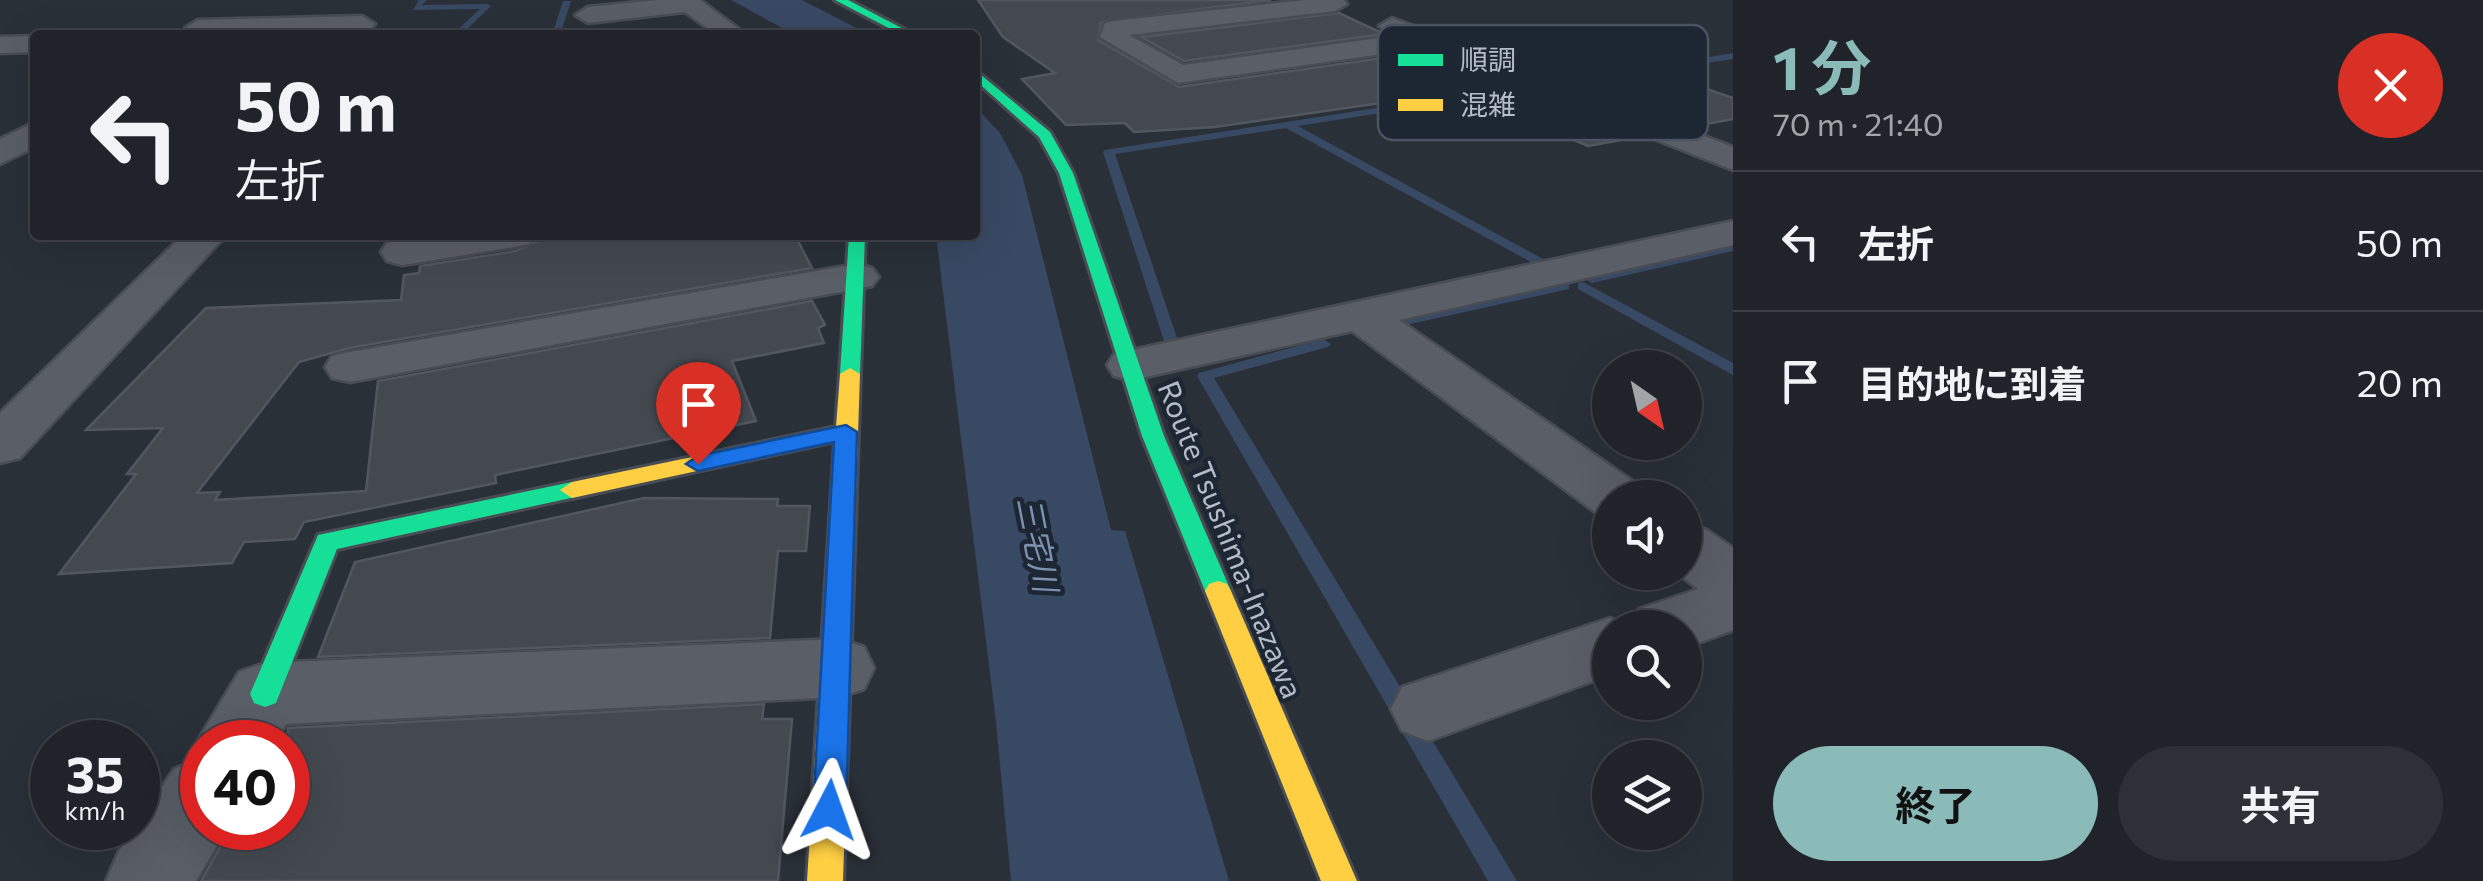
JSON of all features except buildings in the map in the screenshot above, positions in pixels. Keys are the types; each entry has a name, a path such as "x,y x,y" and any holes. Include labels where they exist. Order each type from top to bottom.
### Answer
{"main road":[{"path":"845,1 900,30"},
{"name":"Route Tsushima-Inazawa","path":"980,78 1045,136 1066,173 1153,436 1340,881"},
{"path":"824,881 839,668 846,432 857,256"},
{"path":"250,718 327,542 846,432"}],"street":[{"path":"195,30 232,0"},
{"path":"588,15 687,2 728,30"},
{"path":"1378,47 1178,74 1113,37 1114,30 1329,2 1388,25"},
{"path":"235,30 362,24 355,30"},
{"path":"0,46 30,44"},
{"path":"6,172 30,139"},
{"path":"1684,140 1733,159"},
{"path":"1132,365 1733,234"},
{"path":"0,445 201,240"},
{"path":"402,252 482,240"},
{"path":"350,367 857,256"},
{"path":"1361,315 1592,481"},
{"path":"1702,558 1733,581"},
{"path":"1702,614 1733,603"},
{"path":"1428,709 1592,652"},
{"path":"250,718 839,668"},
{"path":"149,881 180,831"}],"water":[{"path":"731,0 802,0 860,30 786,30"},
{"name":"三宅川","path":"980,111 1000,133 1022,175 1111,530 1125,531 1229,881 1011,881 996,722 937,240 980,240"}],"waterway":[{"path":"423,0 416,8 487,6 461,30"},
{"path":"558,30 567,1"},
{"path":"1708,60 1733,56"},
{"path":"1288,124 1378,111"},
{"path":"1169,338 1109,152 1288,124"},
{"path":"1288,124 1540,263"},
{"path":"1592,279 1733,247"},
{"path":"1406,321 1564,286"},
{"path":"1583,286 1733,370"},
{"path":"1323,344 1205,376 1503,881"}],"traffic: fast":[{"path":"840,0 900,30"},
{"path":"980,78 1045,135 1066,173 1153,436 1218,591"},
{"path":"850,374 857,240"},
{"path":"265,694 327,542 572,490"}],"traffic: slow":[{"path":"825,881 850,374"},
{"path":"572,490 846,432"},
{"path":"1218,591 1339,881"}],"route":[{"path":"698,464 846,432 839,668 829,810"}]}
